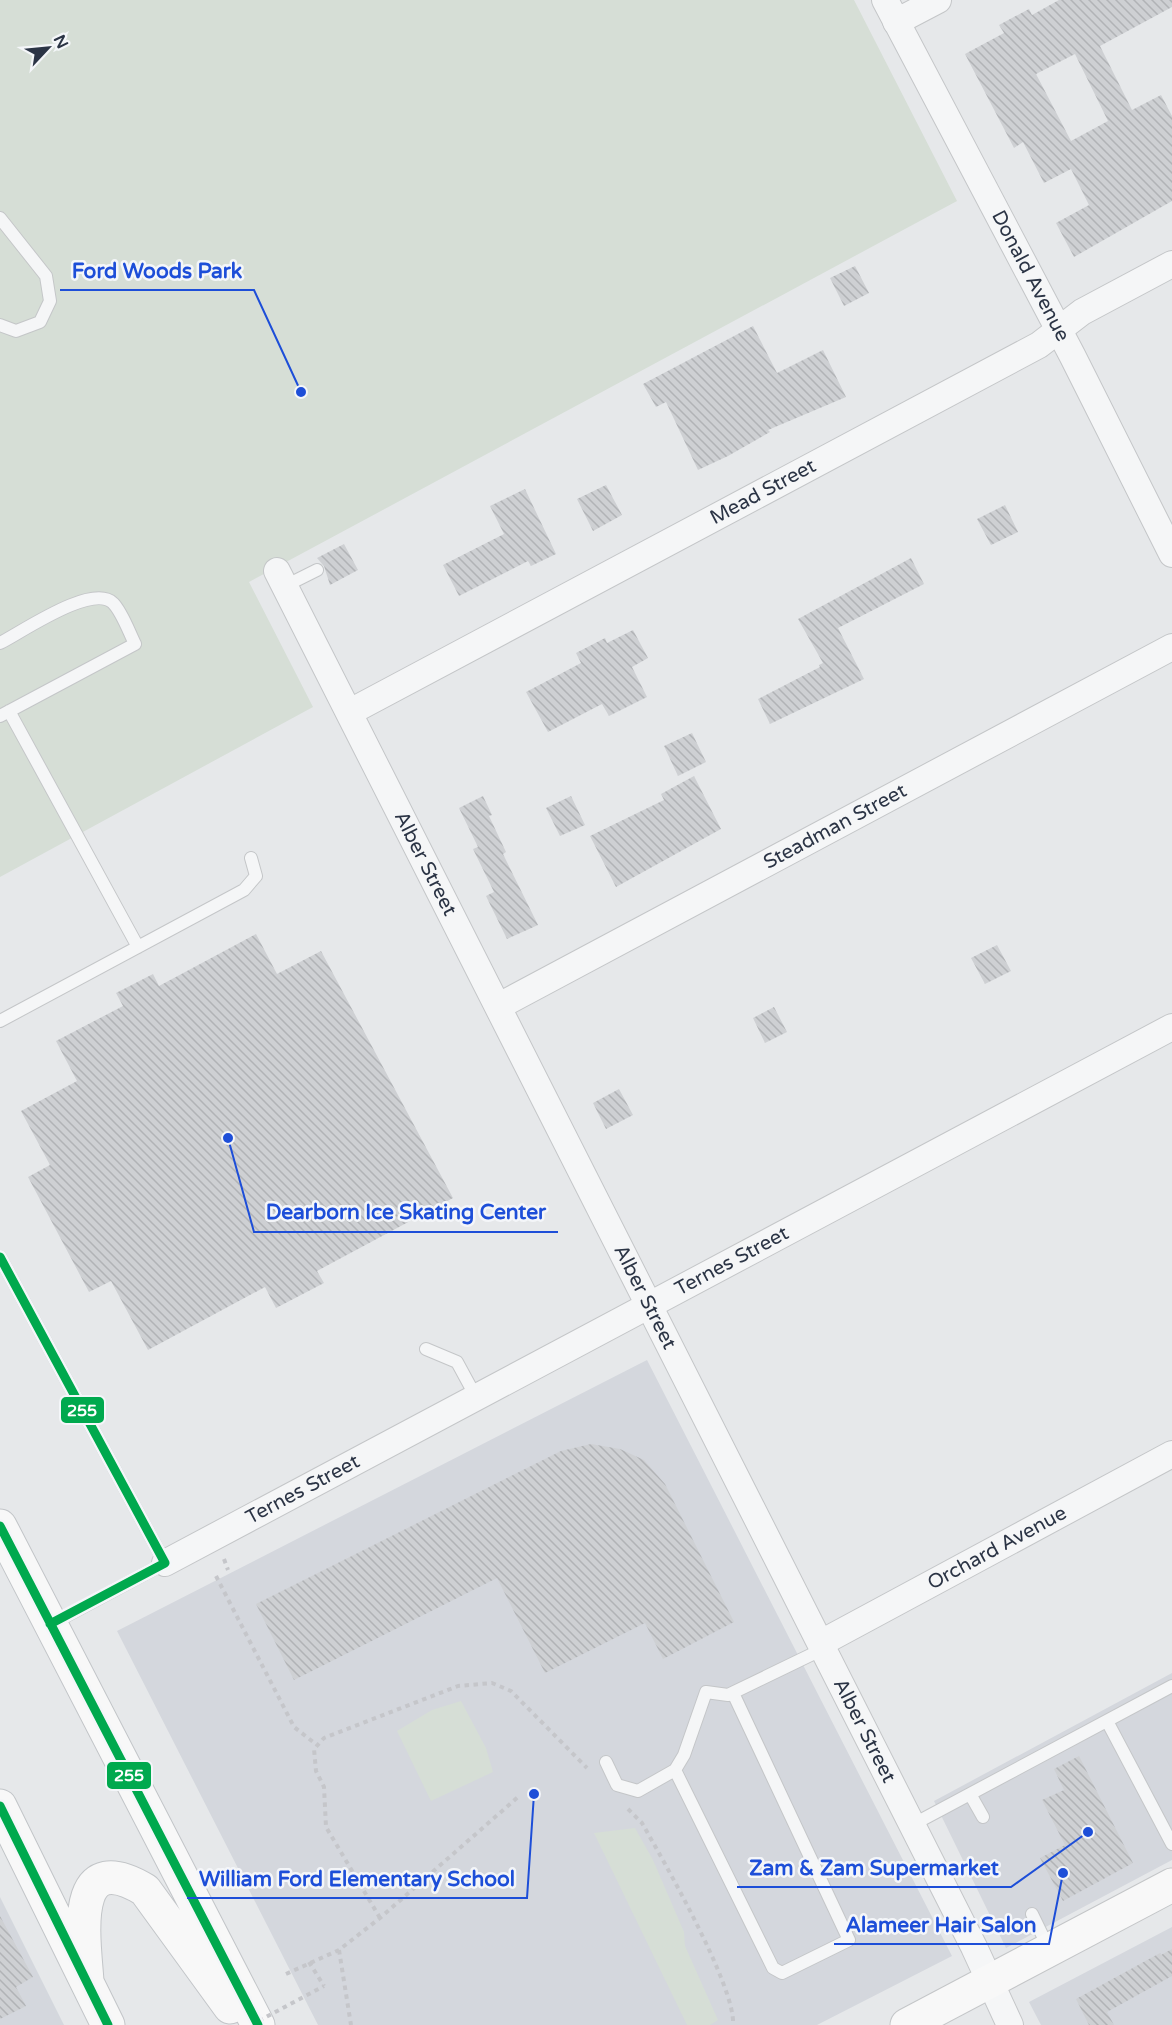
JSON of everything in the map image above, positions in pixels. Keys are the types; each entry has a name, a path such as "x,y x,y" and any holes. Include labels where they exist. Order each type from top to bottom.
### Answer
{"main road":[{"path":"0,1526 258,2025"},
{"path":"0,1806 87,1981 101,2023"},
{"path":"87,1981 83,1911 87,1894 96,1882 112,1877 128,1880 145,1890 243,2025"},
{"path":"907,2025 1172,1885"}],"street":[{"path":"890,11 938,0"},
{"name":"Donald Avenue","path":"890,11 1058,330 1172,554"},
{"name":"Mead Street","path":"350,712 1039,345 1082,312 1172,264"},
{"name":"Alber Street","path":"281,579 822,1646 1010,2025"},
{"name":"Steadman Street","path":"499,1006 1172,647"},
{"name":"Ternes Street","path":"165,1563 1172,1027"},
{"name":"Orchard Avenue","path":"822,1646 1172,1454"}],"lane":[{"path":"0,218 46,276 50,301 40,322 16,331 0,325"},
{"path":"281,579 317,570"},
{"path":"0,643 81,600 98,597 113,603 135,644 5,714 138,947"},
{"path":"0,1021 244,890 256,876 251,858"},
{"path":"0,1257 165,1563 50,1624"},
{"path":"426,1348 457,1362 476,1397"},
{"path":"606,1762 617,1785 638,1791 675,1770 684,1755 706,1692 728,1695 822,1646"},
{"path":"912,1825 1172,1686"},
{"path":"675,1770 773,1968 782,1972 849,1940 733,1693"},
{"path":"1107,1721 1172,1844"},
{"path":"970,1794 982,1817"},
{"path":"1032,1914 1049,1950"}],"path":[{"path":"224,1559 228,1570"},
{"path":"216,1576 294,1727 317,1745"},
{"path":"380,1917 326,1827 324,1787 316,1771 314,1749 324,1738 458,1686 492,1683 511,1690 593,1773"},
{"path":"286,1974 339,1950 518,1797"},
{"path":"626,1806 642,1823 704,1942 726,1993 733,2025"},
{"path":"339,1950 351,2025"},
{"path":"251,2025 324,1986 309,1962"}],"shaded area":[{"path":"0,0 854,0 957,201 249,582 313,707 0,877"},
{"path":"647,1360 952,1956 817,2025 318,2025 117,1631"},
{"path":"1172,1673 1172,1860 1006,1948 934,1801"},
{"path":"461,1701 486,1748 493,1772 431,1801 397,1731 432,1710"},
{"path":"635,1828 653,1860 684,1932 685,1946 718,2020 710,2025 687,2025 594,1833"},
{"path":"0,1897 64,2025 0,2025"},
{"path":"1172,1927 1172,2025 1041,2025 1029,2002"}],"building":[{"path":"1059,0 1172,0 1172,7 1100,46 1132,110 1161,95 1172,116 1172,201 1074,257 1056,223 1089,205 1071,169 1044,183 1023,142 1014,148 965,54 1004,33 999,25 1029,9 1032,15","holes":["1075,54 1108,121 1071,141 1036,74"]},
{"path":"855,266 869,293 844,306 830,278"},
{"path":"753,326 777,373 823,350 846,397 768,430 770,432 698,470 666,402 656,407 643,384"},
{"path":"606,485 622,515 593,531 577,499"},
{"path":"525,489 556,554 531,566 528,561 459,596 443,565 504,534 490,506"},
{"path":"1005,505 1018,532 991,545 977,519"},
{"path":"344,544 358,570 330,585 324,566 317,558"},
{"path":"911,558 924,584 838,628 864,679 770,724 758,699 820,667 819,665 823,663 798,619"},
{"path":"633,630 648,658 632,667 647,697 609,716 602,704 548,732 526,692 581,663 576,653 605,638 607,643"},
{"path":"692,733 706,762 678,776 664,746"},
{"path":"694,776 721,829 616,887 590,836 664,800 661,794"},
{"path":"483,796 492,815 489,816 506,852 503,854 538,925 507,939 486,896 494,892 473,849 478,847 459,808"},
{"path":"571,796 585,825 560,836 546,808"},
{"path":"256,934 277,974 321,951 453,1198 317,1271 324,1283 276,1308 265,1287 148,1350 111,1281 89,1292 28,1177 50,1165 21,1111 77,1081 56,1041 123,1006 116,993 153,974 159,986"},
{"path":"997,945 1011,971 985,984 971,958"},
{"path":"774,1007 787,1032 765,1043 753,1018"},
{"path":"619,1089 633,1115 606,1129 593,1103"},
{"path":"591,1444 620,1449 644,1460 665,1484 734,1622 663,1659 645,1623 545,1673 497,1578 294,1680 256,1604 561,1451"},
{"path":"1079,1756 1133,1863 1063,1901 1040,1858 1065,1845 1042,1800 1064,1790 1054,1769"},
{"path":"0,1916 33,1977 16,1987 26,2006 0,2019"},
{"path":"1172,1949 1172,1976 1107,2012 1114,2025 1089,2025 1076,1999 1160,1953 1161,1955"}],"transit line":[{"name":"255","path":"0,1257 165,1563"},
{"name":"255","path":"0,1526 258,2025"},
{"name":"255","path":"50,1624 165,1563"},
{"name":"255","path":"0,1806 108,2025"}],"place":[{"name":"Ford Woods Park","path":"301,392"},
{"name":"Dearborn Ice Skating Center","path":"228,1138"},
{"name":"William Ford Elementary School","path":"534,1794"},
{"name":"Zam & Zam Supermarket","path":"1088,1832"},
{"name":"Alameer Hair Salon","path":"1063,1873"}]}
